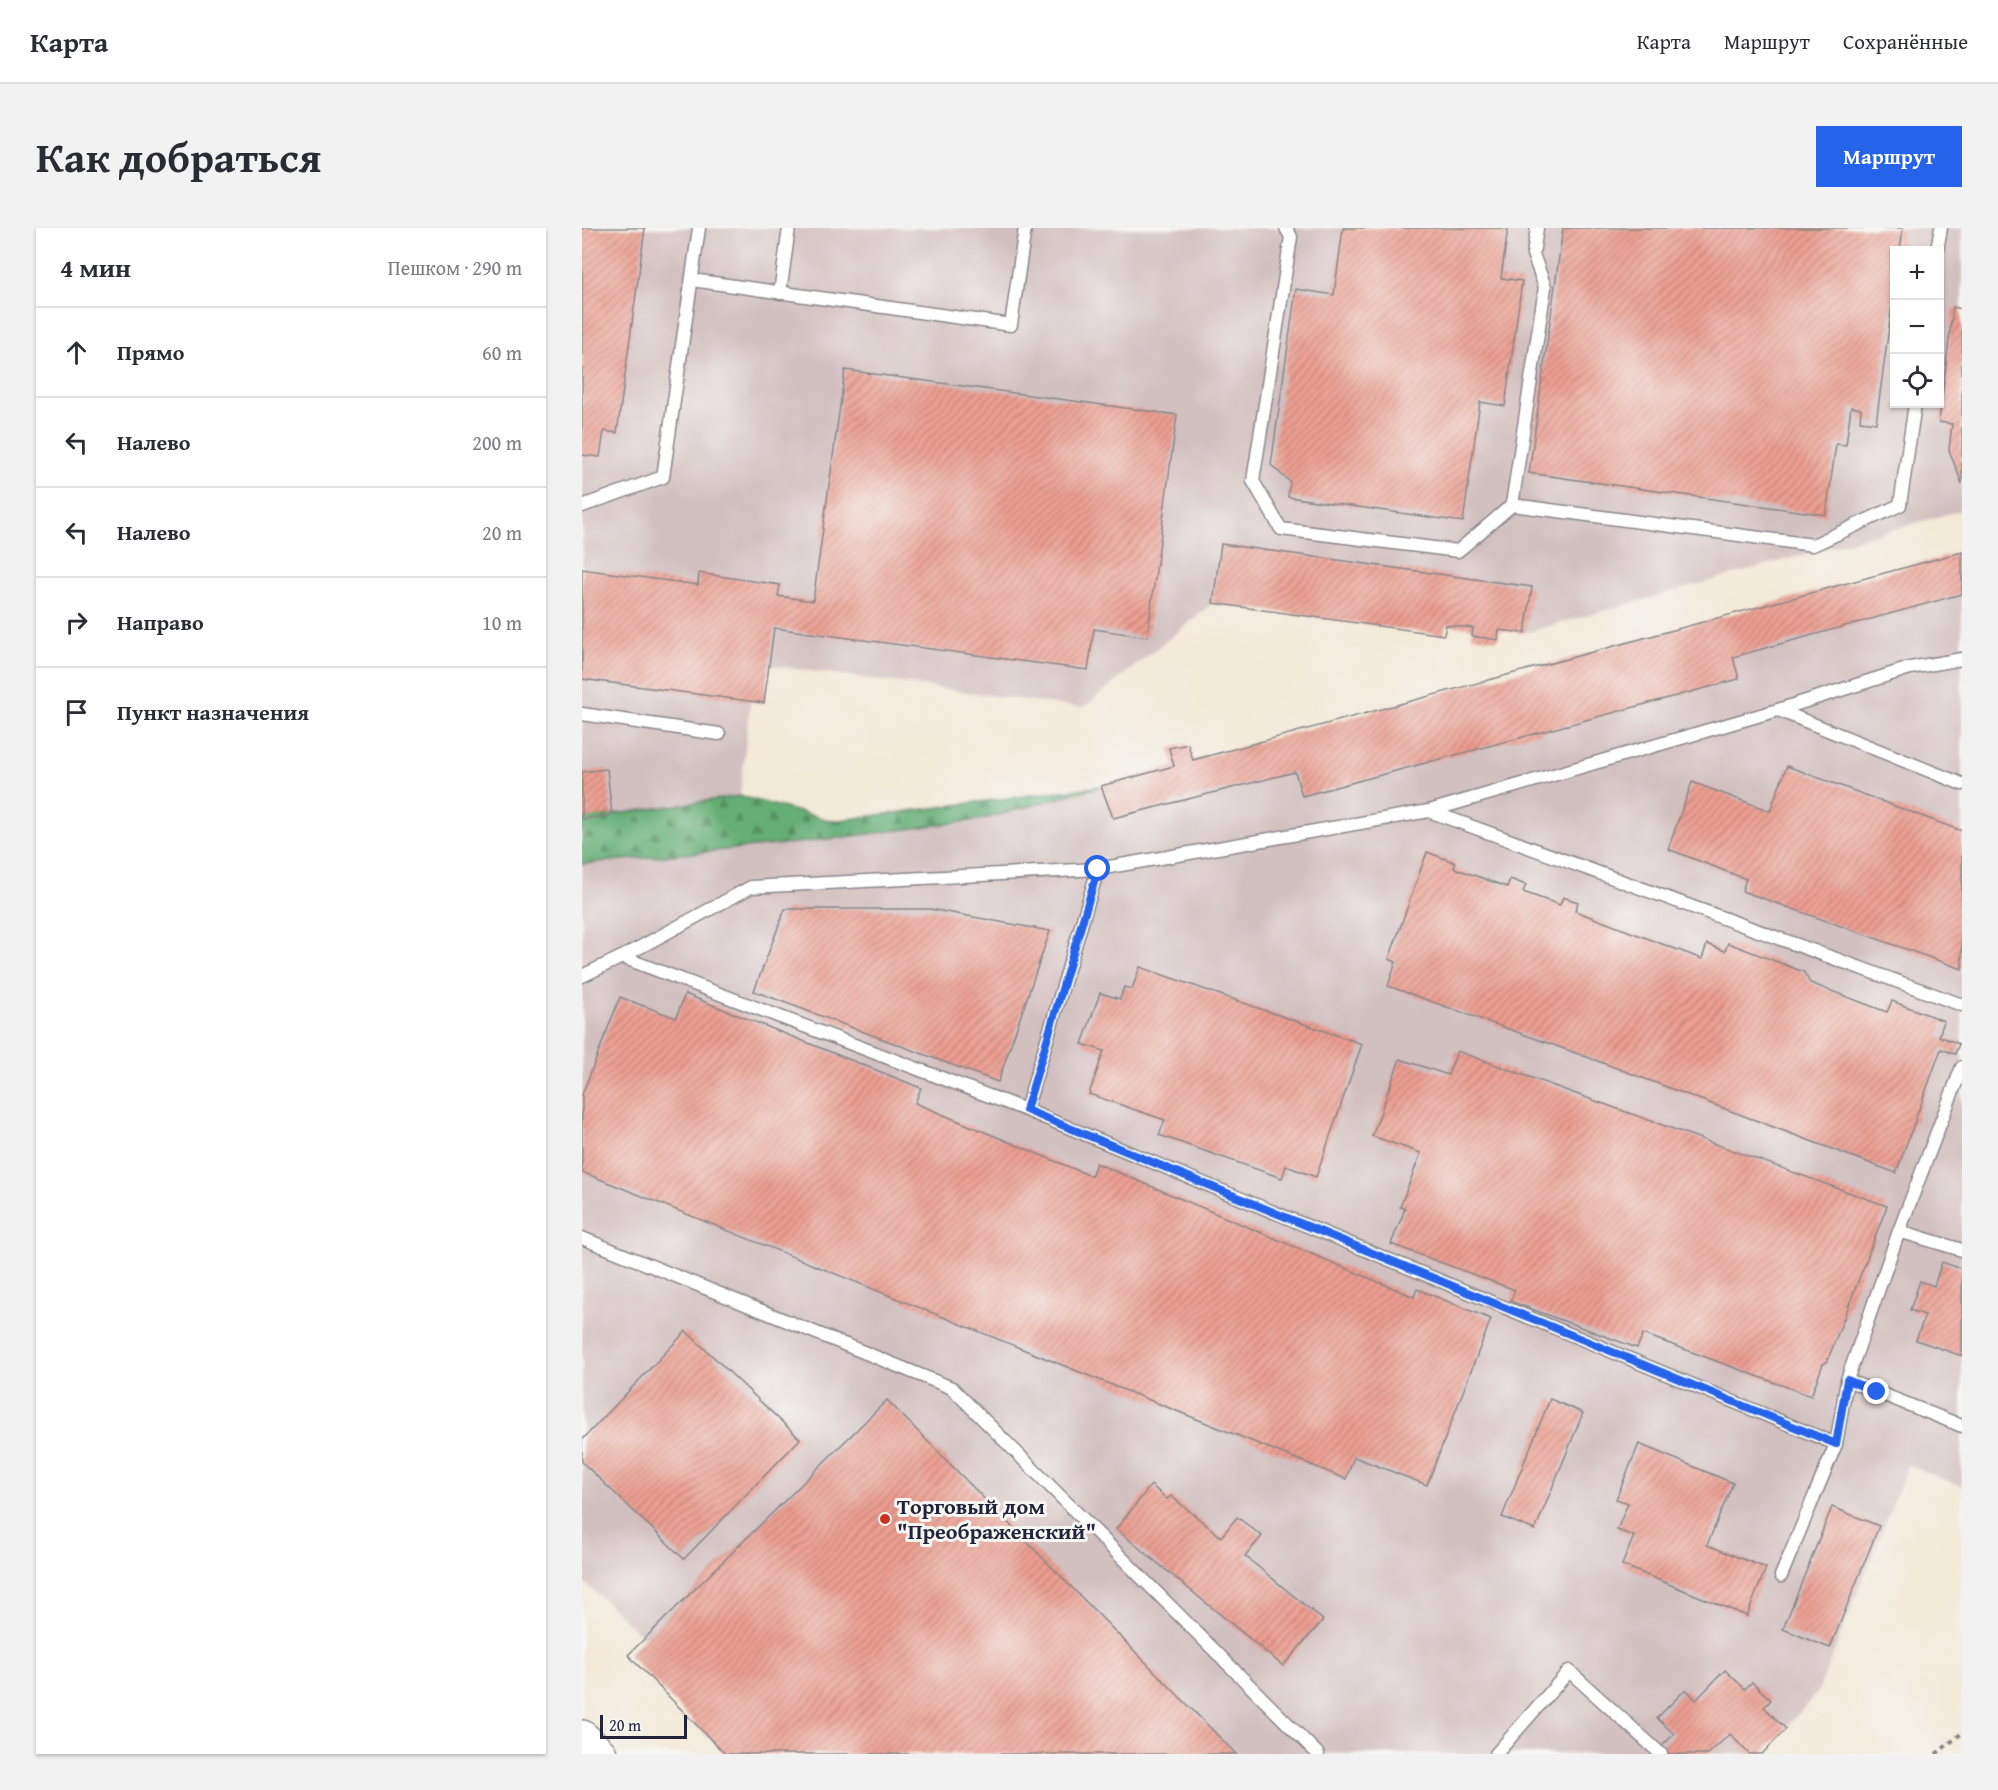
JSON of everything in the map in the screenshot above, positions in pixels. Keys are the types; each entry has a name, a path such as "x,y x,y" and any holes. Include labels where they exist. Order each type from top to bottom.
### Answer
{"main road":[{"path":"582,1737 600,1754"}],"lane":[{"path":"582,506 663,477 699,228"},
{"path":"780,293 789,228"},
{"path":"692,280 1011,326 1025,228"},
{"path":"1286,228 1291,237 1253,481 1281,528 1458,551 1512,505 1545,286 1533,254 1537,228"},
{"path":"1938,246 1941,228"},
{"path":"1512,505 1813,545 1900,505 1914,408"},
{"path":"582,976 622,957 751,887 1098,869 1429,811 1778,710 1910,668 1962,659"},
{"path":"1778,710 1962,784"},
{"path":"582,714 718,734"},
{"path":"1429,811 1962,1005"},
{"path":"1026,1110 1098,869"},
{"path":"622,957 1026,1110 1836,1444"},
{"path":"1781,1576 1836,1444 1847,1380 1899,1231 1962,1067"},
{"path":"1899,1231 1962,1250"},
{"path":"582,1239 952,1388 1318,1754"},
{"path":"1847,1380 1962,1426"},
{"path":"1496,1754 1569,1671 1661,1754"}],"path":[{"path":"1936,1754 1962,1733"}],"shaded area":[{"path":"582,228 1962,228 1962,510 1525,633 1500,630 1498,640 1472,636 1473,628 1446,625 1444,635 1213,603 1083,708 769,665 764,703 750,702 740,796 582,819"},
{"path":"1962,552 1962,1486 1908,1465 1818,1692 1762,1754 725,1754 628,1655 644,1638 582,1580 582,864 806,842 984,819 1174,766 1169,748 1188,744 1194,760"}],"green space":[{"path":"1101,786 984,819 806,842 582,864 582,819 740,796 833,821"}],"building":[{"path":"582,228 645,228 617,433 604,431 600,457 582,455"},
{"path":"1343,228 1508,228 1501,278 1522,281 1505,406 1480,402 1463,522 1288,497 1290,482 1271,465 1296,289 1334,295"},
{"path":"1563,228 1903,228 1901,246 1890,246 1890,320 1876,423 1860,421 1861,409 1851,407 1846,445 1836,444 1826,515 1529,473"},
{"path":"1953,307 1962,309 1962,484 1949,450 1952,424 1939,422 1941,408 1944,408 1944,381"},
{"path":"845,370 1177,415 1147,637 1094,629 1088,670 774,628 764,703 582,679 582,569 698,585 699,573 780,585 778,596 813,601"},
{"path":"1221,544 1532,587 1525,633 1499,630 1498,640 1472,636 1473,628 1446,625 1444,635 1213,603"},
{"path":"1962,552 1962,594 1733,657 1739,679 1302,796 1295,772 1113,818 1101,786 1174,766 1169,748 1188,744 1193,760"},
{"path":"1787,766 1962,831 1962,969 1742,891 1746,879 1668,849 1692,782 1770,811"},
{"path":"607,769 612,815 582,819 582,772"},
{"path":"1427,852 1456,863 1454,868 1507,887 1510,879 1526,885 1523,892 1560,905 1563,897 1578,902 1575,911 1702,959 1707,944 1725,951 1728,943 1804,972 1810,983 1887,1012 1892,1001 1944,1021 1939,1036 1959,1044 1955,1054 1941,1049 1896,1173 1587,1057 1388,986 1396,962 1389,959"},
{"path":"785,909 930,909 1050,931 998,1082 754,991"},
{"path":"1140,967 1362,1044 1316,1177 1286,1166 1282,1178 1159,1135 1165,1120 1089,1094 1104,1051 1082,1044 1100,993 1120,999 1124,987 1132,989"},
{"path":"685,994 921,1088 915,1103 1091,1176 1096,1163 1414,1297 1417,1289 1491,1319 1427,1485 1354,1457 1346,1479 582,1172 582,1095 620,997 676,1018"},
{"path":"1457,1051 1887,1206 1827,1362 1823,1364 1811,1396 1643,1334 1637,1348 1510,1301 1515,1290 1391,1244 1405,1209 1400,1207 1421,1153 1372,1136 1400,1059 1448,1075"},
{"path":"1942,1262 1962,1269 1962,1356 1916,1340 1925,1315 1910,1310 1920,1281 1934,1286"},
{"path":"686,1331 800,1439 684,1559 582,1462 582,1440"},
{"path":"1550,1399 1583,1413 1535,1530 1502,1517"},
{"name":"Торговый дом \"Преображенский\"","path":"887,1400 1236,1754 725,1754 628,1655"},
{"path":"1639,1444 1733,1483 1707,1545 1766,1568 1747,1616 1622,1565 1634,1536 1617,1530 1628,1503 1616,1499"},
{"path":"1151,1485 1167,1499 1171,1496 1221,1537 1237,1517 1262,1536 1245,1556 1323,1620 1283,1666 1116,1529"},
{"path":"1832,1507 1879,1526 1830,1648 1783,1629"},
{"path":"1725,1670 1745,1689 1752,1682 1771,1700 1764,1707 1786,1729 1762,1754 1749,1754 1730,1734 1708,1754 1654,1754 1674,1734 1657,1718 1686,1689 1696,1700"}],"place":[{"name":"Торговый дом \"Преображенский\"","path":"885,1519"}],"route":[{"path":"1098,869 1026,1110 1836,1444 1847,1380 1877,1392"}]}
